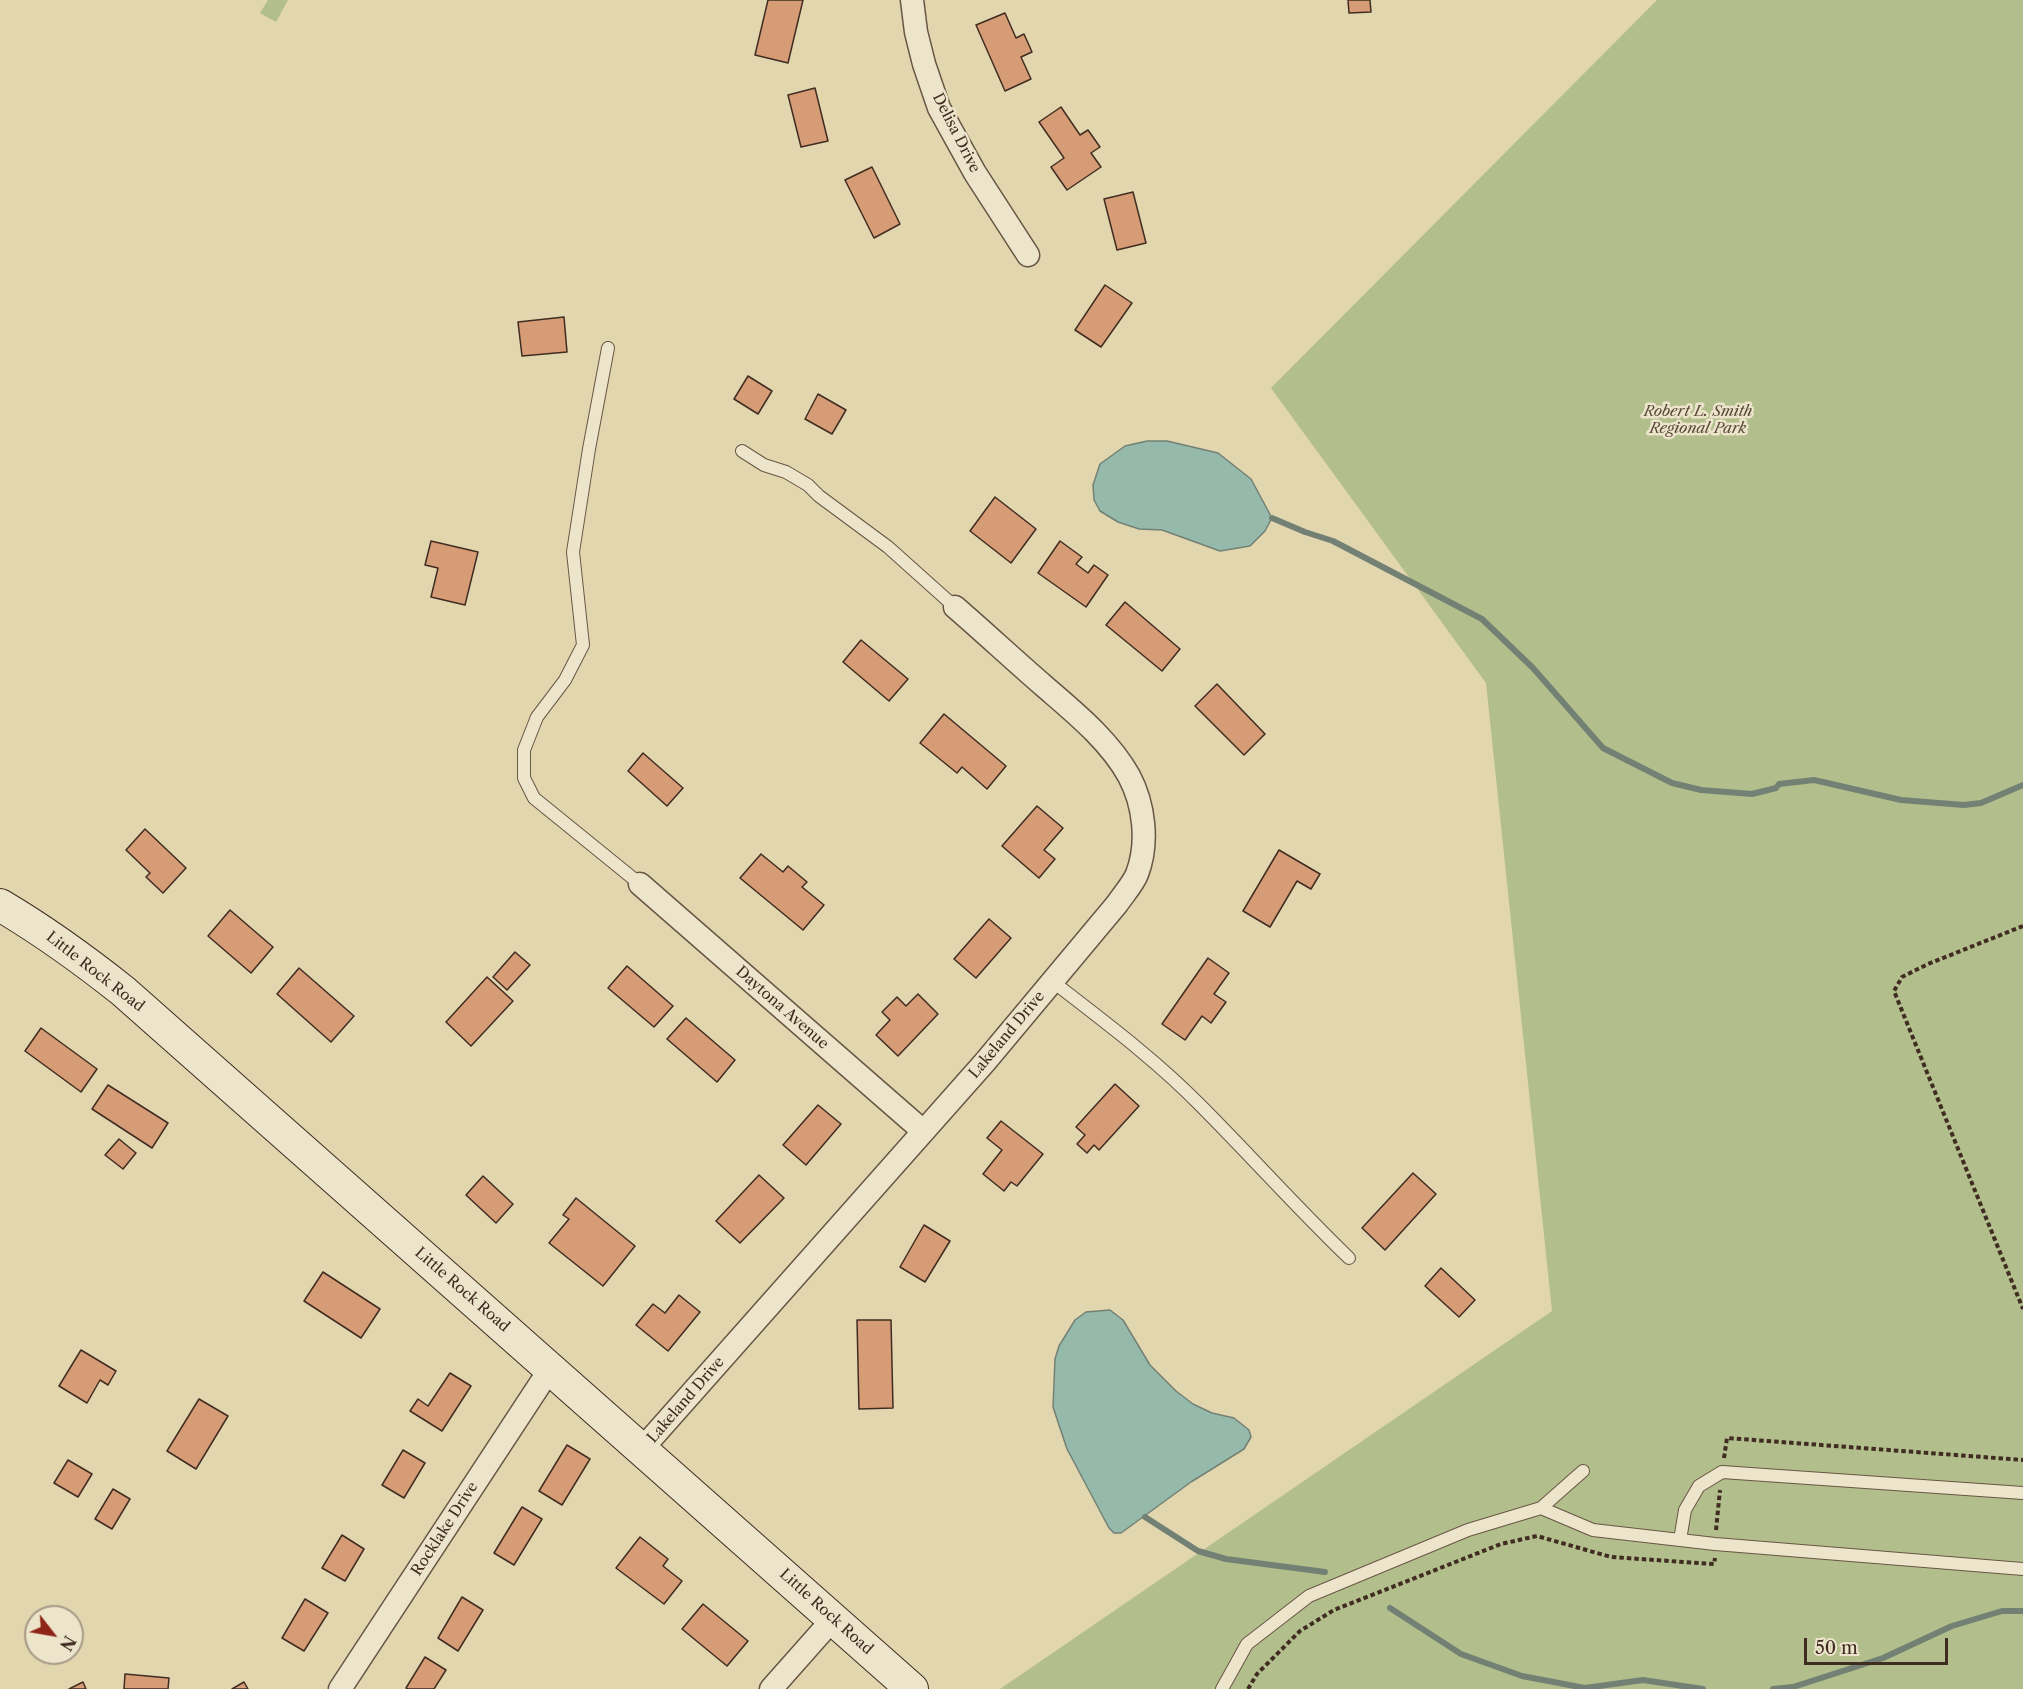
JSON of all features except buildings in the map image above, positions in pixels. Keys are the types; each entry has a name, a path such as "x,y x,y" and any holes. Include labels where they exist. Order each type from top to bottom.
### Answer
{"main road":[{"name":"Little Rock Road","path":"0,905 73,951 123,992 912,1689"}],"street":[{"name":"Delisa Drive","path":"912,0 916,32 924,64 939,108 975,173 1028,255"},
{"name":"Lakeland Drive","path":"642,1449 923,1131 1117,904 1136,876 1144,843 1143,825 1138,799 1129,776 1107,745 1065,704 955,607"},
{"name":"Daytona Avenue","path":"640,884 923,1131"},
{"name":"Rocklake Drive","path":"340,1689 550,1369"},
{"path":"771,1689 833,1619"}],"lane":[{"path":"608,348 573,552 583,645 565,680 537,717 524,750 524,778 534,798 640,884"},
{"path":"742,451 764,465 786,472 808,485 819,496 888,547 955,607"},
{"path":"1052,981 1167,1074 1199,1103 1306,1218 1349,1258"},
{"path":"1222,1689 1246,1644 1309,1596 1468,1530 1541,1508 1583,1471"},
{"path":"1680,1540 1685,1510 1699,1486 1722,1472 2023,1493"},
{"path":"1541,1508 1593,1530 1680,1540 2023,1569"}],"path":[{"path":"2023,926 1928,964 1902,977 1894,991 2023,1309"}],"green space":[{"path":"268,0 288,0 276,22 260,13"},
{"name":"Robert L. Smith Regional Park","path":"1657,0 2023,0 2023,1689 1000,1689 1552,1311 1486,683 1271,388"}],"shaded area":[{"path":"1147,441 1167,441 1218,453 1251,479 1272,518 1265,531 1250,546 1220,551 1162,530 1139,529 1118,522 1100,511 1094,500 1093,485 1100,464 1125,446"},
{"path":"1110,1310 1123,1320 1150,1365 1176,1391 1193,1404 1212,1413 1234,1418 1249,1430 1251,1437 1244,1449 1191,1482 1121,1533 1114,1533 1109,1528 1067,1449 1053,1407 1055,1359 1059,1346 1075,1320 1086,1312"}],"waterway":[{"path":"1272,518 1333,541 1482,619 1533,668 1603,748 1672,783 1701,790 1752,794 1776,788 1779,784 1814,780 1901,800 1964,805 1981,803 2023,785"},
{"path":"1145,1517 1198,1551 1226,1559 1325,1572"},
{"path":"1390,1608 1461,1654 1522,1676 1585,1688 1643,1680 1703,1689"},
{"path":"1773,1689 1793,1687 1883,1658 1952,1626 2002,1611 2023,1611"}]}
